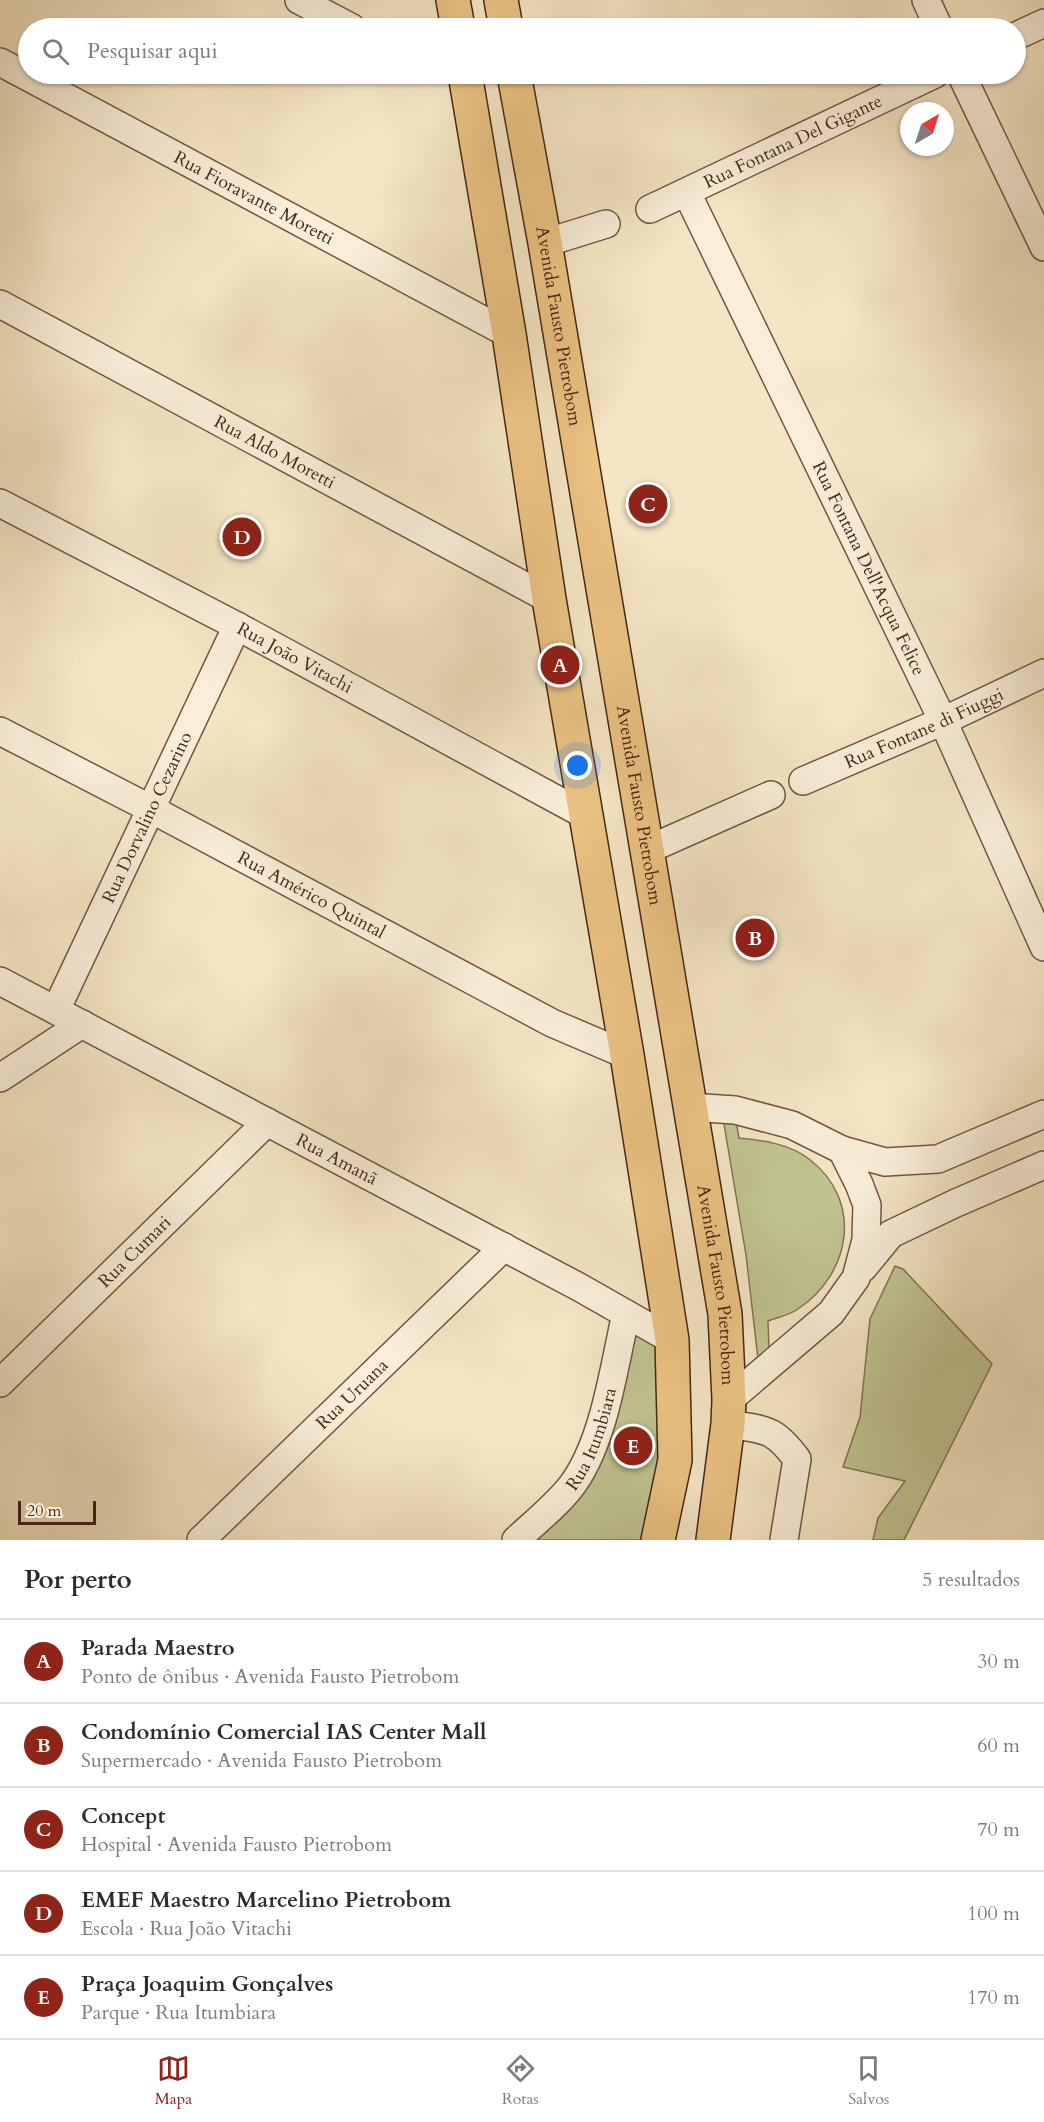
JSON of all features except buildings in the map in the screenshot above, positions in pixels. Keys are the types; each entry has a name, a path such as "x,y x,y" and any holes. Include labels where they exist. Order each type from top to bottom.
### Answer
{"main road":[{"path":"453,0 456,18"},
{"path":"501,0 504,18"},
{"path":"467,84 509,334 549,599 627,1055 672,1340 675,1460 658,1540"},
{"name":"Avenida Fausto Pietrobom","path":"516,84 725,1314 729,1412 713,1540"}],"street":[{"path":"299,0 333,18"},
{"path":"926,0 934,18"},
{"path":"1026,31 1044,23"},
{"name":"Rua Fioravante Moretti","path":"0,62 18,72"},
{"name":"Rua Fioravante Moretti","path":"41,84 509,334"},
{"name":"Rua Fontana Del Gigante","path":"650,209 914,84"},
{"path":"966,84 1044,247"},
{"name":"Rua Fontana Dell'Acqua Felice","path":"687,193 943,721 1044,948"},
{"path":"544,243 606,224"},
{"name":"Rua Aldo Moretti","path":"0,304 549,599"},
{"name":"Rua João Vitachi","path":"0,503 237,626 587,816"},
{"name":"Rua Dorvalino Cezarino","path":"56,1010 237,626"},
{"name":"Rua Fontane di Fiuggi","path":"803,781 943,721 1044,672"},
{"name":"Rua Américo Quintal","path":"0,731 552,1023 627,1055"},
{"path":"647,850 771,795"},
{"name":"Rua Amanã","path":"0,981 504,1246 672,1340"},
{"path":"0,1078 82,1024"},
{"path":"689,1107 735,1110 792,1125 842,1150 885,1162 938,1159 1044,1114"},
{"name":"Rua Cumari","path":"0,1383 267,1122"},
{"path":"842,1150 867,1205 866,1240 856,1278"},
{"path":"784,1540 796,1459 785,1442 769,1431 729,1412 831,1313 891,1234 956,1203 1044,1166"},
{"name":"Rua Uruana","path":"201,1540 504,1246"},
{"name":"Rua Itumbiara","path":"516,1540 573,1484 589,1460 598,1437 626,1314"}],"green space":[{"path":"723,1118 736,1121 739,1138 785,1146 809,1159 826,1176 838,1195 843,1215 844,1236 839,1257 830,1276 816,1294 798,1309 768,1321 769,1349 758,1359 746,1255"},
{"path":"895,1266 903,1269 992,1364 904,1540 873,1540 878,1518 905,1481 843,1467 860,1417 870,1319"},
{"path":"633,1326 664,1345 661,1462 642,1540 533,1540 583,1491"}],"place":[{"name":"Concept","path":"648,504"},
{"name":"EMEF Maestro Marcelino Pietrobom","path":"242,537"},
{"name":"Parada Maestro","path":"560,665"},
{"name":"Condomínio Comercial IAS Center Mall","path":"755,938"},
{"name":"Praça Joaquim Gonçalves","path":"633,1446"}]}
